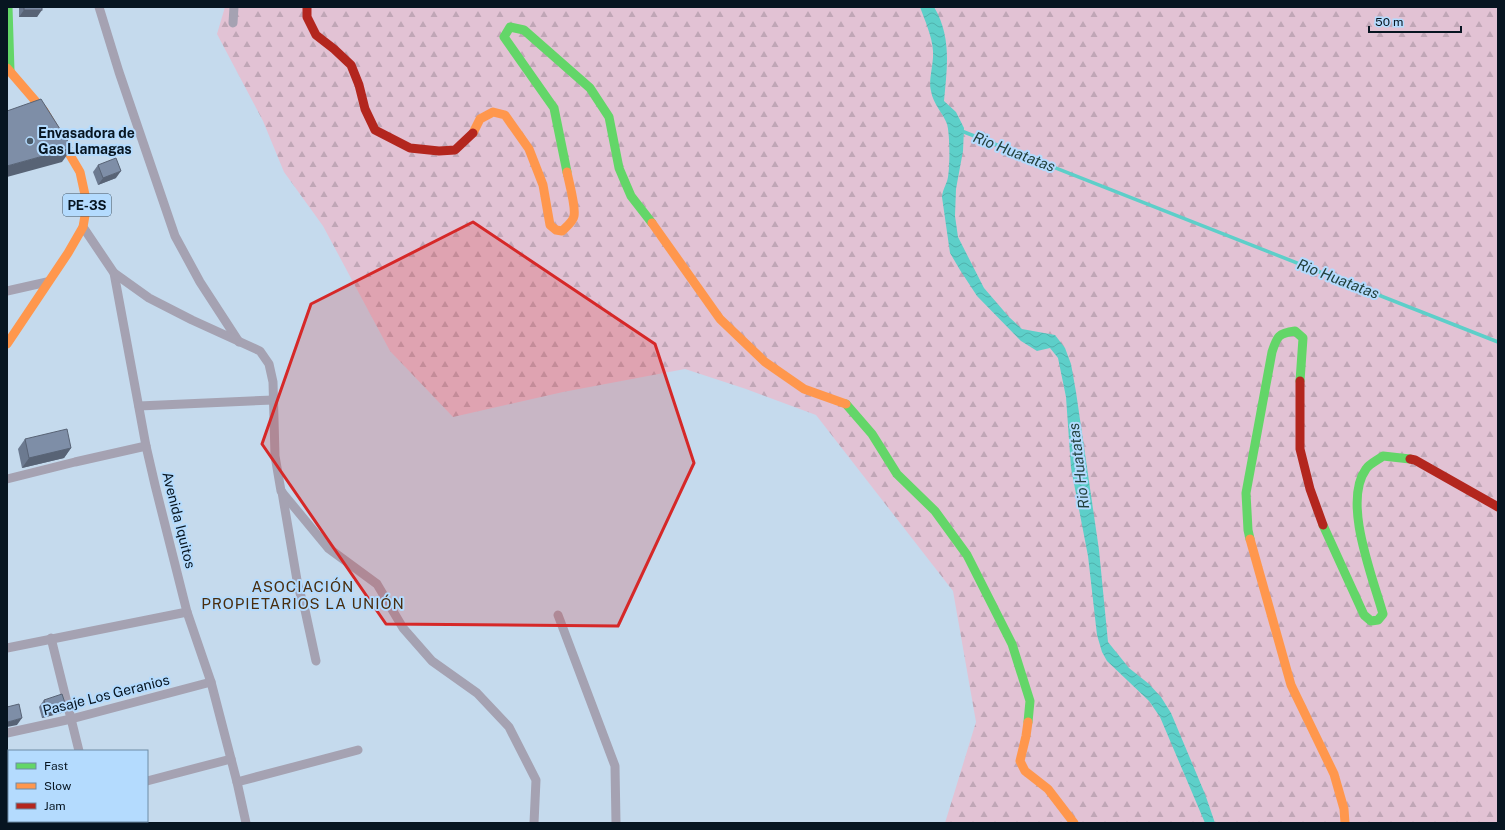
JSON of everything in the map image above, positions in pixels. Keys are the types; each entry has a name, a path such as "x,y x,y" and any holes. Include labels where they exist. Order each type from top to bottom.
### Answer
{"main road":[{"path":"8,7 8,70"},
{"path":"307,7 308,17 316,35 351,65 359,85 365,109 375,130 410,148 439,151 455,150 472,134 480,119 493,112 505,115 529,150 543,185 550,225 556,230 562,230 569,225 574,217 572,196 554,108 504,37 510,27 524,30 590,88 609,118 619,168 631,196 660,234 720,319 765,362 804,389 847,404 872,434 897,474 935,511 967,555 1012,644 1030,701 1026,736 1020,761 1024,771 1048,789 1066,810 1074,823"},
{"name":"PE-3S","path":"7,344 47,282 68,253 83,227 87,204 80,172 44,111 8,70"},
{"path":"1345,823 1344,809 1334,774 1291,686 1259,575 1248,530 1246,492 1265,387 1276,339 1284,332 1295,331 1303,338 1299,390 1300,449 1310,489 1324,528 1364,615 1371,621 1378,620 1383,614 1359,531 1357,489 1366,468 1383,456 1415,460 1498,507"}],"street":[{"path":"99,7 119,72 175,236 200,282 239,342"},
{"path":"233,23 234,7"},
{"name":"Avenida Iquitos","path":"83,227 114,273 140,406 146,446 187,612 211,682 246,823"},
{"path":"114,273 149,298 192,320 260,351 269,364 273,382 275,456 298,586 305,610 316,661"},
{"path":"7,291 47,282"},
{"path":"140,406 273,400"},
{"path":"7,479 146,446"},
{"path":"281,491 328,548 377,584 403,628 432,660 477,693 509,727 536,780 534,823"},
{"path":"7,648 187,612"},
{"path":"558,615 615,766 616,823"},
{"path":"51,638 79,750"},
{"name":"Pasaje Los Geranios","path":"7,733 71,719 211,682"},
{"path":"237,782 358,750"},
{"path":"148,781 231,759"}],"highlighted area":[{"path":"473,222 655,344 694,463 618,626 386,624 262,444 311,304"}],"green space":[{"path":"225,7 1498,7 1498,823 945,823 976,722 953,591 816,415 746,389 685,369 563,392 453,417 390,351 323,226 284,172 263,121 217,34"}],"water":[{"path":"920,7 934,7 940,18 944,30 947,53 944,101 956,112 964,128 963,151 956,189 955,216 958,237 984,288 1009,317 1022,329 1055,335 1065,348 1071,364 1076,392 1099,550 1108,642 1129,668 1149,684 1161,697 1171,713 1205,794 1215,823 1205,823 1160,717 1149,701 1107,661 1102,652 1097,635 1088,556 1071,468 1066,397 1058,358 1050,348 1037,351 1021,341 977,296 950,253 942,197 949,172 949,135 947,124 932,96 930,82 933,56 932,45"}],"building":[{"path":"24,7 42,7 42,10 24,10"},
{"name":"Envasadora de Gas Llamagas","path":"41,99 72,148 7,166 7,111"},
{"path":"116,158 121,171 103,178 98,165"},
{"path":"67,429 71,448 29,458 25,439"},
{"path":"62,694 66,706 47,711 44,700"},
{"path":"19,704 22,718 8,722 7,707"}],"waterway":[{"name":"Rio Huatatas","path":"959,130 1498,342"}],"traffic: fast":[{"path":"8,7 10,71"},
{"path":"567,172 554,108 504,37 510,27 524,30 590,88 609,117 619,168 631,196 652,223"},
{"path":"1250,539 1248,530 1246,493 1272,352 1277,339 1285,333 1295,331 1303,338 1300,381"},
{"path":"846,404 872,434 897,474 935,511 967,555 1012,644 1030,701 1028,722"},
{"path":"1323,525 1364,615 1371,621 1378,620 1383,614 1367,561 1358,520 1357,501 1359,483 1367,467 1383,456 1410,459"}],"traffic: slow":[{"path":"7,68 44,111 80,172 87,204 83,227 68,253 7,344"},
{"path":"473,133 480,119 493,112 505,115 529,149 543,185 550,225 556,230 562,231 571,222 574,216 573,201 567,172"},
{"path":"652,223 720,319 765,362 804,389 846,404"},
{"path":"1250,539 1291,685 1334,774 1344,809 1345,823"},
{"path":"1028,722 1020,761 1025,771 1048,789 1074,823"}],"traffic: jam":[{"path":"307,7 307,17 316,35 351,65 359,85 365,109 375,130 410,148 439,151 455,150 473,133"},
{"path":"1300,381 1300,449 1310,489 1323,525"},
{"path":"1410,459 1415,460 1498,507"}],"place":[{"name":"Envasadora de Gas Llamagas","path":"30,141"}],"district":[{"name":"ASOCIACIÓN PROPIETARIOS LA UNIÓN","path":"303,596"}]}
